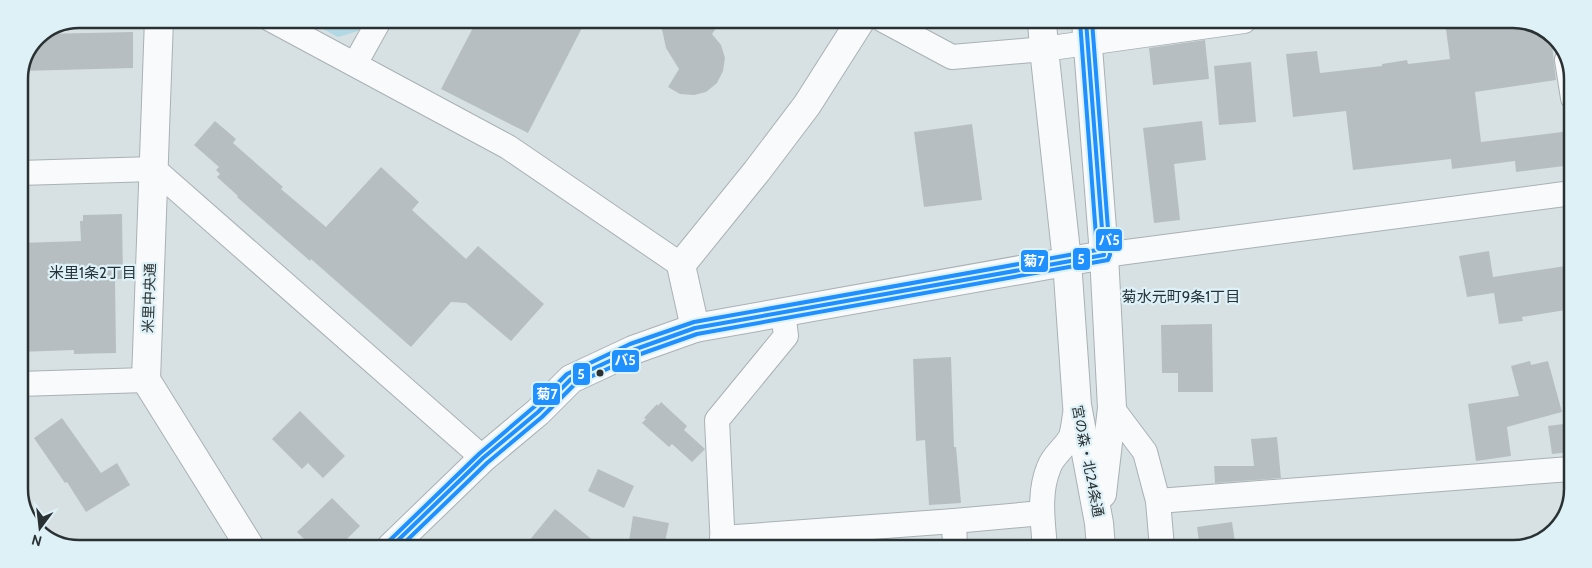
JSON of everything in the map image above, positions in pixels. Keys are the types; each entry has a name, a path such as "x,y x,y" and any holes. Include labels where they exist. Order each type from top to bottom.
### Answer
{"street":[{"name":"米里中央通","path":"146,380 160,28"},
{"path":"287,28 508,147 681,265 695,328"},
{"path":"355,64 375,28"},
{"path":"681,265 796,120 855,28"},
{"path":"898,28 952,57 1044,49 1087,32 1144,28"},
{"name":"宮の森・北24条通","path":"1042,28 1067,261 1077,405 1100,536"},
{"name":"宮の森・北24条通","path":"1087,32 1104,254 1112,408 1100,536"},
{"path":"28,173 154,169 483,458"},
{"path":"398,540 483,458 538,412 572,379 633,350 695,328 1104,254 1564,194"},
{"path":"722,540 717,420 786,336 783,312"},
{"path":"28,384 146,380 246,540"},
{"path":"1044,540 1042,513 1044,485 1049,466 1071,437 1077,405"},
{"path":"1112,408 1146,452 1158,501 1161,540"},
{"path":"1158,501 1564,469"},
{"path":"744,540 1042,513"},
{"path":"954,521 955,540"}],"shaded area":[{"path":"321,28 360,28 358,31 338,37"}],"building":[{"path":"473,28 582,28 528,133 441,89"},
{"path":"662,28 716,28 712,34 721,45 725,58 723,71 717,83 706,92 694,95 680,94 668,87 679,69 666,48"},
{"path":"1446,28 1520,28 1530,30 1544,38 1552,46 1556,80 1475,92 1481,142 1564,132 1564,166 1516,172 1515,161 1452,169 1451,159 1353,170 1346,111 1293,117 1286,54 1317,51 1320,73 1382,66 1382,64 1407,60 1408,64 1450,59"},
{"path":"133,32 133,68 28,71 36,50 54,34"},
{"path":"1205,40 1209,79 1153,85 1149,48"},
{"path":"1251,62 1256,122 1219,125 1214,66"},
{"path":"215,121 236,139 233,143 283,187 281,189 326,227 381,167 419,202 412,210 466,259 478,246 544,304 511,341 466,303 451,302 411,347 311,259 310,261 217,177 220,174 216,170 219,167 194,145"},
{"path":"1202,121 1206,160 1174,164 1180,220 1154,223 1143,128"},
{"path":"972,124 982,200 924,207 914,132"},
{"path":"122,214 123,279 115,279 116,353 74,354 74,350 28,352 28,243 81,241 80,221 83,221 83,215"},
{"path":"1489,251 1493,277 1564,266 1564,310 1522,317 1523,321 1499,324 1494,293 1467,297 1459,256"},
{"path":"1212,324 1213,392 1178,392 1178,373 1162,373 1161,325"},
{"path":"951,357 954,447 956,447 961,503 929,505 925,440 916,441 913,359"},
{"path":"1530,361 1531,365 1548,361 1562,412 1507,427 1511,456 1476,461 1468,404 1519,396 1511,366"},
{"path":"661,402 687,426 684,430 705,449 692,462 672,444 669,447 642,423 646,419 644,418"},
{"path":"300,411 345,456 323,478 308,463 302,469 272,439"},
{"path":"62,418 101,473 117,463 130,485 86,512 67,482 65,483 34,438"},
{"path":"1564,424 1564,453 1552,454 1548,426"},
{"path":"1277,437 1281,478 1215,483 1214,466 1254,466 1251,439"},
{"path":"598,469 634,486 624,508 588,491"},
{"path":"332,498 360,526 346,540 305,540 297,532"},
{"path":"555,509 593,540 530,540"},
{"path":"633,516 669,523 665,540 629,540"},
{"path":"1232,522 1235,540 1199,540 1197,527"}],"transit line":[{"name":"菊7","path":"390,540 479,454 534,407 567,374 630,344 694,322 1097,250 1081,28"},
{"name":"5","path":"398,540 483,458 538,412 571,379 633,350 695,328 1104,255 1087,28"},
{"name":"バ5","path":"407,540 487,463 542,417 575,384 635,356 697,334 1108,260 1110,255 1093,28"}],"district":[{"name":"米里1条2丁目","path":"93,273"},
{"name":"菊水元町9条1丁目","path":"1181,297"}]}
